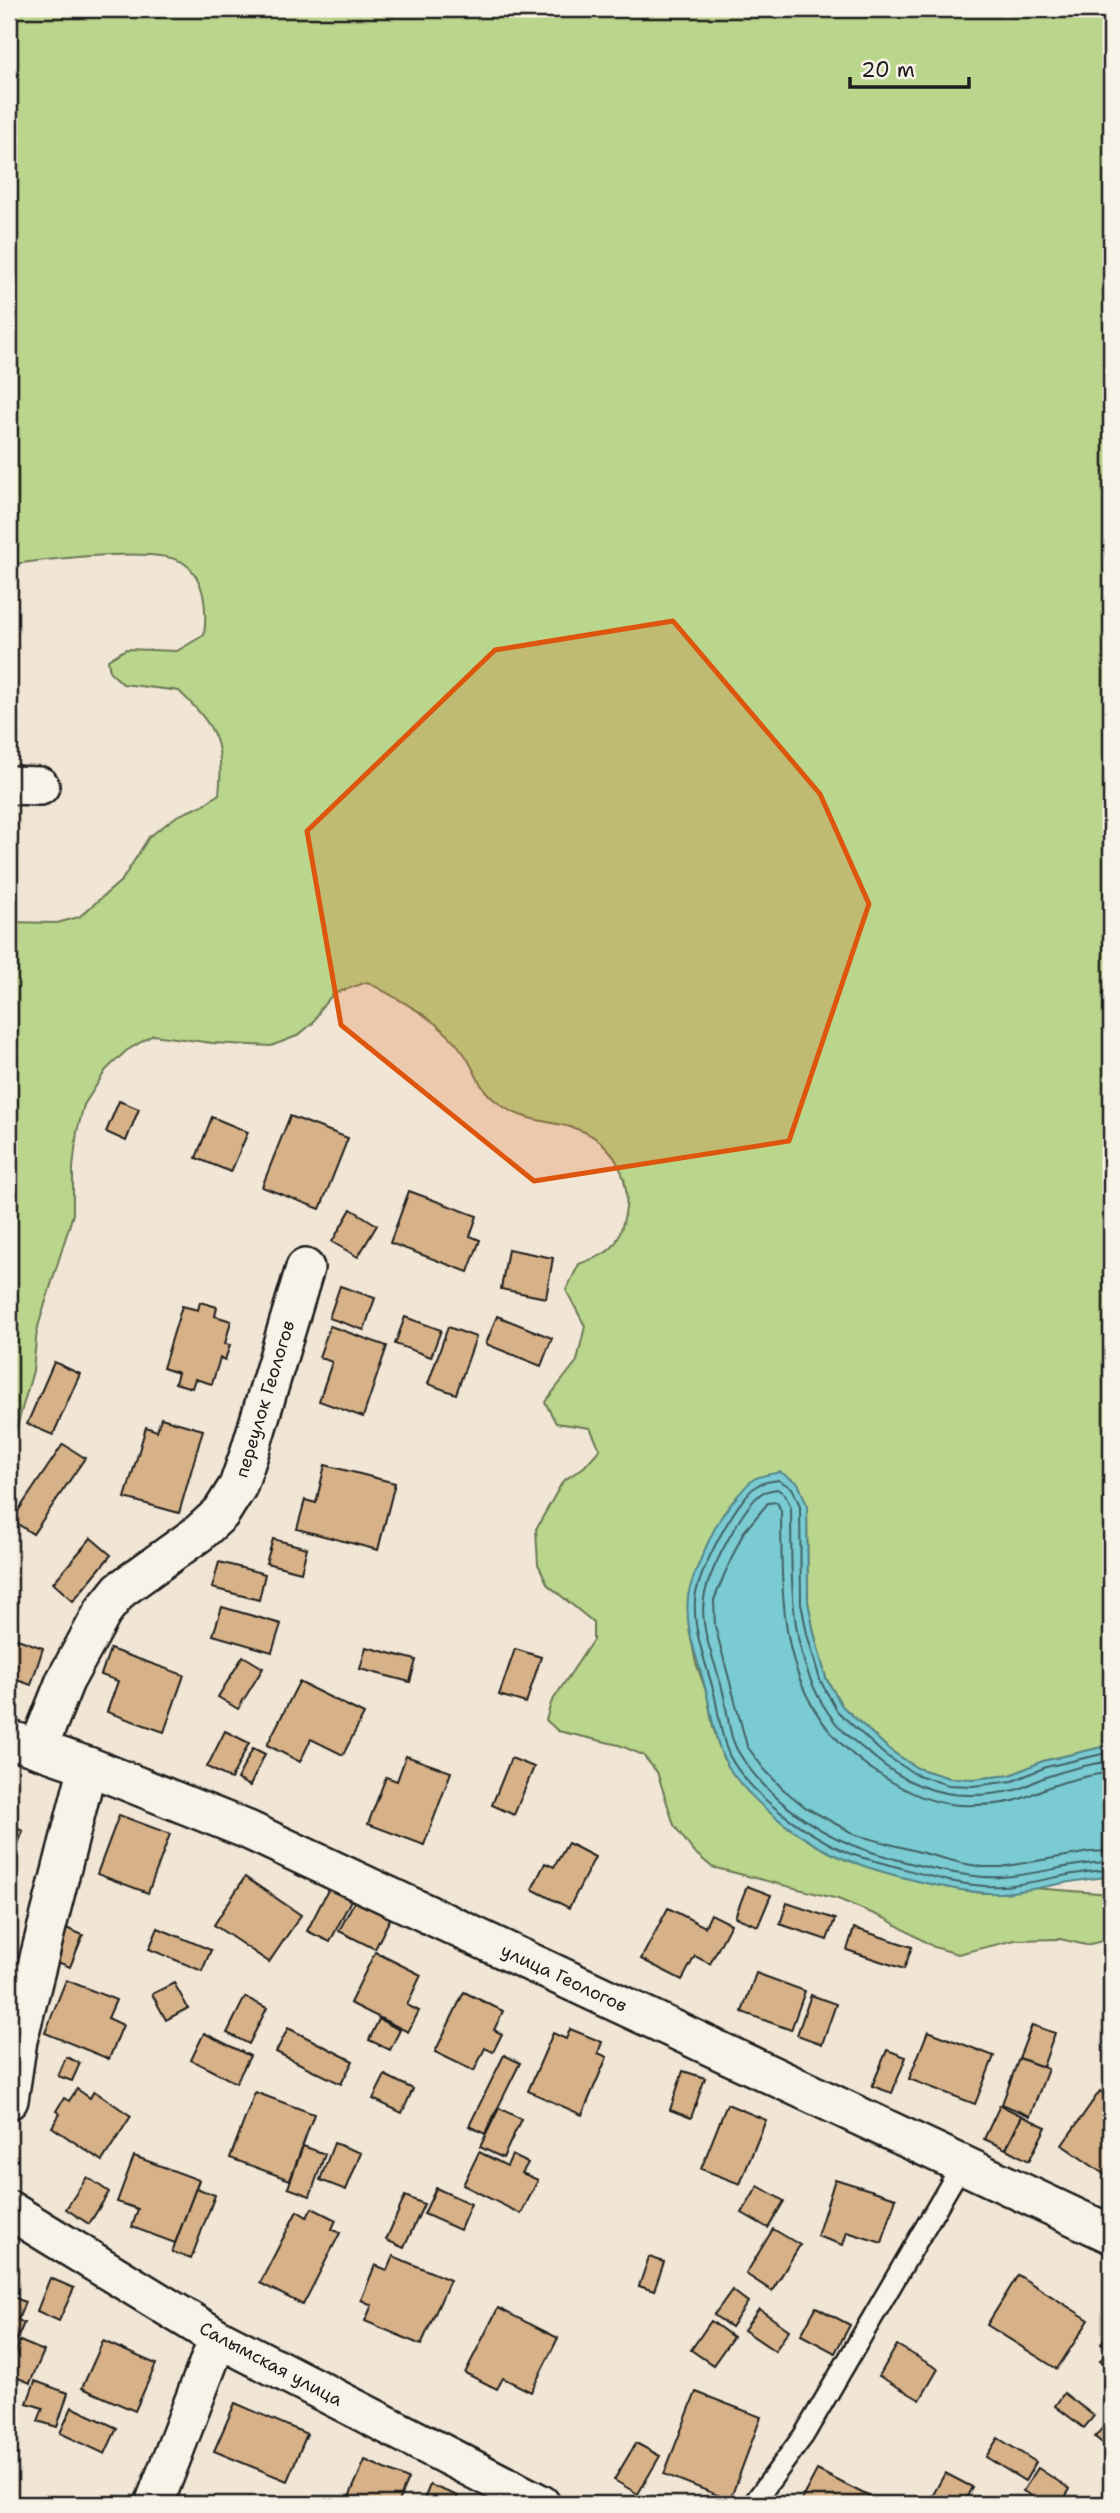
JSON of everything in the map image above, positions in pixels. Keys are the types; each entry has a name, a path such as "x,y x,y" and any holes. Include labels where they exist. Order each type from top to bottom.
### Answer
{"street":[{"name":"переулок Геологов","path":"23,1744 65,1681 104,1610 120,1590 198,1534 221,1514 238,1486 306,1268"},
{"name":"улица Геологов","path":"23,1744 88,1766 248,1830 1111,2234"},
{"path":"9,2100 18,2040 88,1766"},
{"name":"Салымская улица","path":"9,2210 218,2338 541,2504"},
{"path":"154,2504 218,2338"}],"lane":[{"path":"753,2504 804,2435 961,2165"}],"highlighted area":[{"path":"673,621 820,794 869,904 789,1141 534,1181 341,1025 307,831 495,650"}],"green space":[{"path":"9,9 1111,9 1111,1745 1043,1761 1011,1775 973,1779 949,1778 917,1768 890,1750 842,1706 826,1678 808,1602 807,1505 701,1563 688,1596 689,1629 696,1663 707,1694 713,1727 723,1758 744,1786 789,1828 846,1860 956,1889 1003,1893 1033,1888 1111,1894 1111,1939 1086,1945 1060,1939 1015,1940 958,1954 934,1947 886,1919 838,1899 712,1867 693,1851 674,1825 657,1772 643,1755 619,1745 558,1731 546,1720 551,1703 593,1640 593,1622 548,1585 538,1564 536,1529 563,1481 584,1467 600,1449 590,1428 556,1423 545,1402 577,1361 585,1326 566,1290 579,1264 606,1252 616,1242 625,1214 626,1187 617,1162 601,1142 577,1129 525,1117 506,1109 485,1091 465,1055 445,1032 421,1013 367,982 333,994 313,1023 297,1036 271,1046 212,1043 153,1035 126,1051 106,1070 84,1105 77,1132 73,1168 73,1214 37,1330 33,1371 9,1454 9,922 57,923 79,917 122,880 149,837 177,816 203,805 219,794 220,761 215,736 209,725 179,691 123,684 110,672 108,660 126,649 177,651 204,635 204,597 197,579 185,564 172,558 152,555 102,555 13,564 9,567"}],"water":[{"path":"780,1472 798,1483 807,1505 808,1602 826,1678 842,1706 890,1750 917,1768 949,1778 973,1779 1011,1775 1043,1761 1111,1745 1111,1877 1029,1890 985,1893 902,1877 830,1853 776,1818 744,1788 732,1773 717,1742 690,1635 688,1597 706,1546 726,1510 754,1479"}],"building":[{"path":"119,1101 139,1109 126,1141 106,1132"},
{"path":"290,1116 348,1138 320,1209 262,1187"},
{"path":"212,1117 248,1132 231,1172 196,1158"},
{"path":"409,1191 477,1216 470,1236 480,1240 468,1272 390,1243"},
{"path":"351,1209 377,1225 358,1257 332,1242"},
{"path":"508,1249 553,1258 546,1298 501,1289"},
{"path":"340,1286 375,1298 364,1330 329,1318"},
{"path":"200,1302 217,1307 215,1316 231,1321 225,1344 230,1345 225,1360 220,1358 212,1384 195,1379 192,1388 175,1383 178,1373 163,1368 182,1306 198,1310"},
{"path":"497,1316 552,1338 541,1366 486,1344"},
{"path":"405,1317 441,1330 431,1357 395,1344"},
{"path":"330,1326 387,1346 363,1417 319,1401 332,1362 319,1357"},
{"path":"448,1327 476,1337 456,1394 428,1384"},
{"path":"54,1362 80,1374 53,1435 27,1424"},
{"path":"161,1418 203,1430 179,1513 125,1498 146,1427 157,1431"},
{"path":"63,1444 85,1458 33,1534 12,1520"},
{"path":"325,1465 395,1483 378,1550 297,1529 305,1500 316,1503"},
{"path":"91,1538 111,1555 73,1601 53,1583"},
{"path":"273,1539 307,1548 301,1572 266,1563"},
{"path":"219,1562 265,1574 259,1600 212,1588"},
{"path":"222,1607 281,1624 272,1652 213,1635"},
{"path":"9,1636 43,1648 31,1685 12,1678 9,1686"},
{"path":"366,1647 416,1660 410,1682 360,1669"},
{"path":"110,1649 184,1675 164,1732 107,1712 118,1681 101,1675"},
{"path":"515,1649 541,1657 526,1703 499,1695"},
{"path":"243,1656 263,1668 238,1709 218,1697"},
{"path":"299,1682 364,1714 343,1755 311,1739 300,1762 267,1745"},
{"path":"225,1731 249,1743 231,1779 207,1767"},
{"path":"253,1748 265,1754 250,1786 237,1779"},
{"path":"406,1756 451,1772 424,1845 368,1824 386,1777 397,1781"},
{"path":"511,1758 534,1767 514,1815 492,1805"},
{"path":"9,1811 15,1813 11,1826 23,1831 10,1866"},
{"path":"119,1815 170,1834 148,1893 97,1874"},
{"path":"568,1843 595,1857 569,1908 532,1889 545,1863 554,1867"},
{"path":"245,1877 301,1915 269,1962 214,1925"},
{"path":"747,1886 771,1895 758,1926 735,1917"},
{"path":"329,1888 351,1900 330,1942 307,1931"},
{"path":"355,1900 391,1917 375,1949 339,1931"},
{"path":"787,1903 835,1919 827,1940 780,1924"},
{"path":"668,1908 705,1927 711,1914 731,1924 710,1964 695,1956 682,1980 641,1959"},
{"path":"66,1928 83,1935 70,1967 53,1960"},
{"path":"158,1928 211,1950 202,1971 149,1949"},
{"path":"854,1928 912,1947 904,1969 847,1950"},
{"path":"375,1952 421,1975 407,2005 419,2011 408,2032 350,2003"},
{"path":"756,1973 805,1991 791,2030 742,2012"},
{"path":"66,1980 116,2000 108,2018 123,2025 109,2059 45,2033"},
{"path":"174,1983 188,2008 166,2020 152,1994"},
{"path":"464,1992 503,2011 494,2030 502,2034 493,2052 485,2048 474,2071 435,2052"},
{"path":"811,1995 836,2004 822,2044 797,2035"},
{"path":"245,1997 267,2008 249,2044 227,2033"},
{"path":"379,2019 400,2030 390,2050 369,2040"},
{"path":"1032,2025 1055,2033 1043,2067 1019,2058"},
{"path":"288,2028 353,2061 341,2084 276,2052"},
{"path":"570,2029 602,2042 598,2053 607,2057 582,2115 528,2091 553,2033 566,2039"},
{"path":"928,2031 994,2056 975,2104 909,2079"},
{"path":"204,2033 250,2056 236,2083 191,2060"},
{"path":"887,2050 906,2057 892,2093 872,2086"},
{"path":"504,2055 520,2063 485,2134 469,2126"},
{"path":"66,2057 80,2063 72,2081 58,2076"},
{"path":"1019,2058 1048,2069 1030,2116 1002,2104"},
{"path":"683,2071 705,2078 691,2118 670,2110"},
{"path":"385,2075 413,2089 402,2113 373,2099"},
{"path":"77,2089 90,2098 94,2091 131,2116 102,2161 52,2127 60,2114 56,2111 64,2098 69,2101"},
{"path":"1100,2091 1111,2099 1111,2179 1062,2145"},
{"path":"255,2092 314,2114 290,2180 230,2158"},
{"path":"727,2104 766,2120 740,2184 701,2169"},
{"path":"1000,2105 1022,2116 1006,2149 984,2139"},
{"path":"499,2108 521,2119 503,2158 480,2147"},
{"path":"1022,2116 1046,2127 1029,2161 1006,2149"},
{"path":"334,2143 361,2153 346,2190 320,2180"},
{"path":"303,2146 325,2154 310,2196 288,2188"},
{"path":"479,2152 507,2166 512,2155 528,2163 522,2173 538,2180 521,2214 463,2185"},
{"path":"134,2156 199,2180 175,2243 132,2227 138,2209 117,2202"},
{"path":"87,2177 109,2192 89,2224 66,2209"},
{"path":"835,2179 896,2198 882,2243 847,2232 843,2245 817,2236"},
{"path":"758,2186 784,2201 768,2228 742,2213"},
{"path":"196,2188 215,2195 191,2259 172,2252"},
{"path":"436,2188 471,2204 460,2230 424,2214"},
{"path":"405,2196 424,2204 404,2248 386,2240"},
{"path":"312,2208 336,2220 332,2229 340,2233 303,2305 260,2283 297,2211 307,2217"},
{"path":"773,2229 800,2245 772,2291 746,2274"},
{"path":"393,2256 450,2280 421,2345 365,2321 372,2305 361,2300 375,2265 387,2270"},
{"path":"649,2257 664,2262 654,2291 639,2286"},
{"path":"1018,2275 1089,2320 1057,2369 987,2325"},
{"path":"50,2278 74,2288 59,2321 37,2311"},
{"path":"732,2290 748,2302 731,2327 714,2315"},
{"path":"9,2295 25,2302 18,2320 24,2323 14,2346 9,2344"},
{"path":"816,2307 850,2325 835,2353 801,2335"},
{"path":"498,2308 558,2338 531,2392 503,2378 497,2389 465,2373"},
{"path":"759,2309 789,2330 775,2351 744,2330"},
{"path":"711,2321 733,2337 713,2365 691,2350"},
{"path":"1111,2331 1111,2370 1100,2361 1109,2349 1101,2343"},
{"path":"20,2341 44,2351 30,2383 9,2374"},
{"path":"103,2341 156,2364 135,2411 82,2388"},
{"path":"897,2345 938,2369 920,2400 879,2376"},
{"path":"35,2381 68,2393 57,2427 38,2421 43,2408 27,2403"},
{"path":"696,2392 761,2417 730,2500 664,2474"},
{"path":"1064,2393 1094,2416 1084,2428 1055,2406"},
{"path":"235,2403 307,2434 287,2481 214,2451"},
{"path":"72,2407 117,2428 105,2454 60,2433"},
{"path":"1111,2417 1111,2450 1095,2437"},
{"path":"998,2438 1036,2462 1025,2481 986,2457"},
{"path":"636,2443 660,2456 638,2494 614,2480"},
{"path":"365,2460 408,2479 397,2504 346,2504"},
{"path":"1038,2468 1070,2489 1061,2504 1045,2504 1023,2491"},
{"path":"817,2470 870,2497 866,2504 799,2504"},
{"path":"945,2473 972,2487 963,2504 928,2504"},
{"path":"430,2485 458,2496 454,2504 422,2504"}]}
